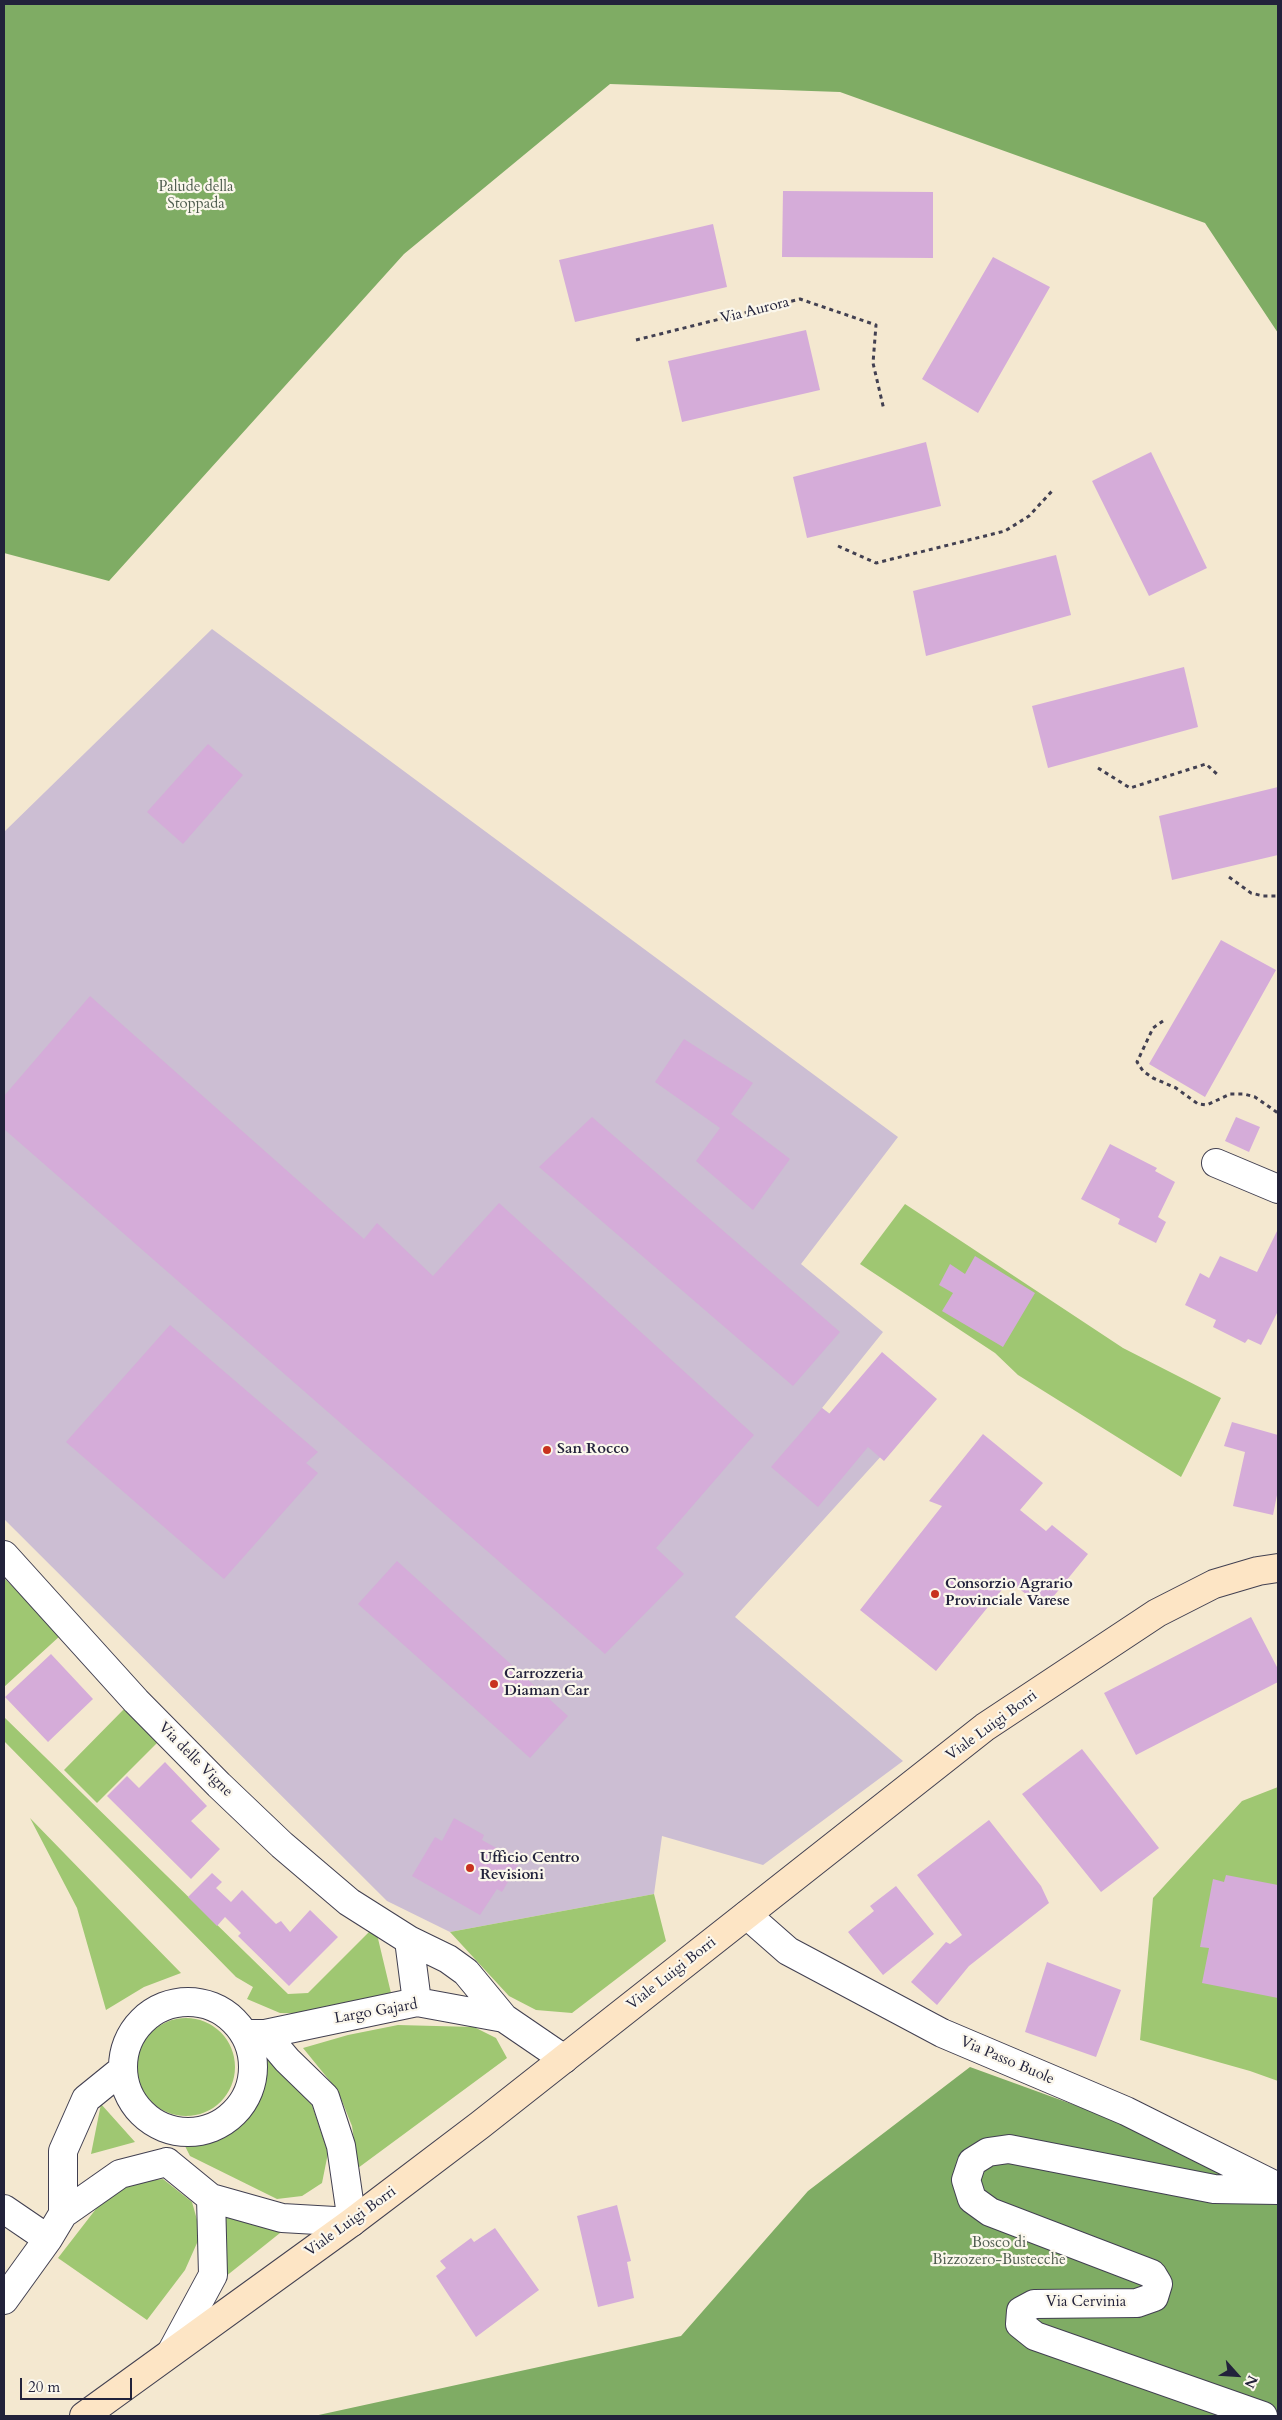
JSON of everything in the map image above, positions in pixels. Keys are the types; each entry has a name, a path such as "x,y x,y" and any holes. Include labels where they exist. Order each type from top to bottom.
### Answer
{"main road":[{"name":"Viale Luigi Borri","path":"84,2416 352,2222 564,2059 985,1727 1157,1613 1214,1584 1258,1571 1278,1568"}],"street":[{"path":"1216,1163 1278,1188"},
{"name":"Via delle Vigne","path":"4,1554 136,1700 219,1785 282,1845 350,1902 409,1940 448,1959 466,1972 504,2018"},
{"name":"Via Passo Buole","path":"747,1915 788,1951 942,2033 1126,2111 1278,2188"},
{"path":"409,1940 417,2002"},
{"path":"167,2162 211,2198 282,2218 352,2222 341,2146 325,2096 287,2060 255,2034 224,2012 207,2004 187,2001 167,2005 150,2014 135,2028 126,2045 123,2069 127,2091 138,2110 155,2124 176,2131 197,2132 217,2126 234,2113 246,2096 253,2076 252,2054 255,2034"},
{"name":"Largo Gajard","path":"255,2034 417,2002 504,2018 564,2059"},
{"path":"63,2214 63,2151 86,2099 123,2069"},
{"path":"167,2162 176,2131"},
{"name":"Via Cervinia","path":"1263,2416 1034,2336 1020,2324 1021,2311 1034,2304 1137,2303 1154,2297 1158,2284 1152,2274 990,2212 972,2200 966,2180 972,2162 988,2152 1009,2149 1214,2189 1278,2188"},
{"path":"4,2300 48,2239 63,2214 120,2174 167,2162"},
{"path":"172,2351 213,2275 211,2198"},
{"path":"4,2209 48,2239"}],"path":[{"name":"Via Aurora","path":"636,340 800,300 876,325 873,363 884,410"},
{"path":"838,546 876,563 1006,531 1029,516 1053,490"},
{"path":"1098,768 1130,788 1206,764 1219,776"},
{"path":"1229,877 1251,893 1263,896 1278,896"},
{"path":"1163,1020 1153,1028 1137,1062 1143,1071 1153,1078 1176,1088 1198,1104 1207,1104 1230,1094 1244,1094 1255,1097 1278,1113"}],"shaded area":[{"path":"212,629 898,1137 801,1264 883,1332 822,1408 884,1453 735,1617 903,1761 763,1865 662,1836 654,1894 450,1932 387,1901 4,1519 4,832"}],"green space":[{"name":"Palude della Stoppada","path":"4,4 1278,4 1278,333 1205,223 840,92 610,84 404,254 109,581 4,553"},
{"path":"905,1204 1123,1348 1221,1398 1181,1477 1018,1375 995,1353 860,1264"},
{"path":"4,1578 61,1635 4,1687"},
{"path":"127,1706 160,1740 97,1803 64,1770"},
{"path":"4,1717 288,1994 308,1993 375,1926 391,1993 323,2014 280,2013 247,1999 253,1987 236,1977 4,1741"},
{"path":"1278,1787 1278,2081 1250,2071 1140,2040 1153,1898 1242,1801"},
{"path":"30,1818 181,1973 144,1987 106,2010 77,1908"},
{"path":"654,1894 666,1941 572,2013 536,2010 509,1996 450,1932"},
{"path":"186,2018 205,2022 221,2032 231,2048 235,2067 231,2086 221,2102 205,2112 186,2116 167,2112 151,2102 141,2086 137,2067 141,2048 151,2032 167,2022"},
{"path":"398,2025 474,2027 496,2038 507,2058 358,2168 352,2126 338,2091 303,2048 348,2035"},
{"path":"266,2056 312,2105 328,2153 322,2183 302,2196 277,2199 190,2156 185,2146 228,2131 257,2099"},
{"name":"Bosco di Bizzozero-Bustecche","path":"970,2067 1278,2179 1278,2416 314,2416 681,2336 808,2191"},
{"path":"101,2104 135,2142 91,2154"},
{"path":"163,2179 192,2202 201,2234 185,2270 147,2320 58,2258 99,2205 130,2183"},
{"path":"222,2209 285,2229 220,2281 227,2241"}],"building":[{"path":"783,191 933,192 933,258 782,257"},
{"path":"713,224 727,287 575,322 559,260"},
{"path":"993,257 1050,287 978,413 922,379"},
{"path":"806,330 820,390 682,422 668,361"},
{"path":"926,442 941,506 807,538 793,477"},
{"path":"1151,452 1207,568 1149,596 1092,481"},
{"path":"1056,555 1071,615 926,656 913,591"},
{"path":"1184,667 1198,727 1048,768 1032,706"},
{"path":"208,744 243,775 183,844 147,812"},
{"path":"1278,787 1278,855 1172,880 1159,816"},
{"path":"1221,940 1276,970 1205,1097 1149,1064"},
{"path":"90,996 364,1239 377,1223 433,1276 499,1203 754,1435 656,1548 684,1574 605,1654 4,1129 4,1096"},
{"path":"684,1039 753,1083 731,1114 790,1159 753,1210 696,1161 720,1128 655,1082"},
{"path":"592,1117 840,1332 793,1386 539,1167"},
{"path":"1236,1117 1260,1127 1249,1152 1225,1141"},
{"path":"1110,1144 1157,1168 1155,1171 1175,1182 1158,1217 1166,1222 1156,1243 1118,1224 1120,1219 1081,1199"},
{"path":"1278,1229 1278,1311 1261,1345 1248,1339 1245,1343 1213,1327 1216,1320 1185,1305 1200,1273 1209,1278 1220,1256 1257,1272"},
{"path":"975,1256 1035,1293 1003,1347 942,1311 953,1293 939,1285 950,1264 965,1274"},
{"path":"170,1325 318,1452 306,1463 318,1473 224,1579 66,1442"},
{"path":"882,1352 937,1399 884,1461 868,1447 818,1507 771,1467 822,1408 829,1414"},
{"path":"1232,1422 1278,1435 1278,1490 1273,1515 1233,1506 1245,1452 1224,1446"},
{"name":"Consorzio Agrario Provinciale Varese","path":"983,1434 1043,1483 1020,1510 1046,1531 1052,1525 1088,1554 1044,1608 1009,1581 936,1671 860,1610 942,1506 929,1501"},
{"path":"397,1561 568,1716 530,1758 358,1604"},
{"path":"1251,1617 1278,1669 1278,1682 1136,1755 1104,1693"},
{"path":"51,1654 93,1699 48,1742 5,1697"},
{"path":"1082,1749 1159,1848 1101,1892 1022,1794"},
{"path":"165,1762 207,1806 191,1821 220,1849 191,1879 107,1796 127,1776 139,1788"},
{"path":"454,1818 484,1835 482,1840 520,1861 502,1892 497,1889 480,1915 412,1876 435,1837 442,1841"},
{"path":"989,1820 1041,1886 1049,1903 969,1966 937,2005 911,1982 946,1942 950,1944 962,1935 917,1875"},
{"path":"212,1873 222,1882 216,1888 231,1902 242,1890 276,1924 281,1921 290,1932 310,1910 338,1937 289,1986 238,1936 241,1933 225,1917 217,1926 188,1897"},
{"path":"1226,1875 1278,1885 1278,1998 1202,1983 1209,1948 1200,1947 1213,1879 1224,1882"},
{"path":"896,1886 934,1934 883,1975 848,1932 874,1911 870,1906"},
{"path":"1047,1962 1121,1990 1096,2057 1025,2032"},
{"path":"617,2205 631,2261 627,2262 634,2298 598,2307 577,2216"},
{"path":"495,2228 539,2290 476,2337 436,2276 446,2268 440,2261 471,2238 474,2242"}],"place":[{"name":"San Rocco","path":"547,1450"},
{"name":"Consorzio Agrario Provinciale Varese","path":"935,1594"},
{"name":"Carrozzeria Diaman Car","path":"494,1684"},
{"name":"Ufficio Centro Revisioni","path":"470,1868"}]}
